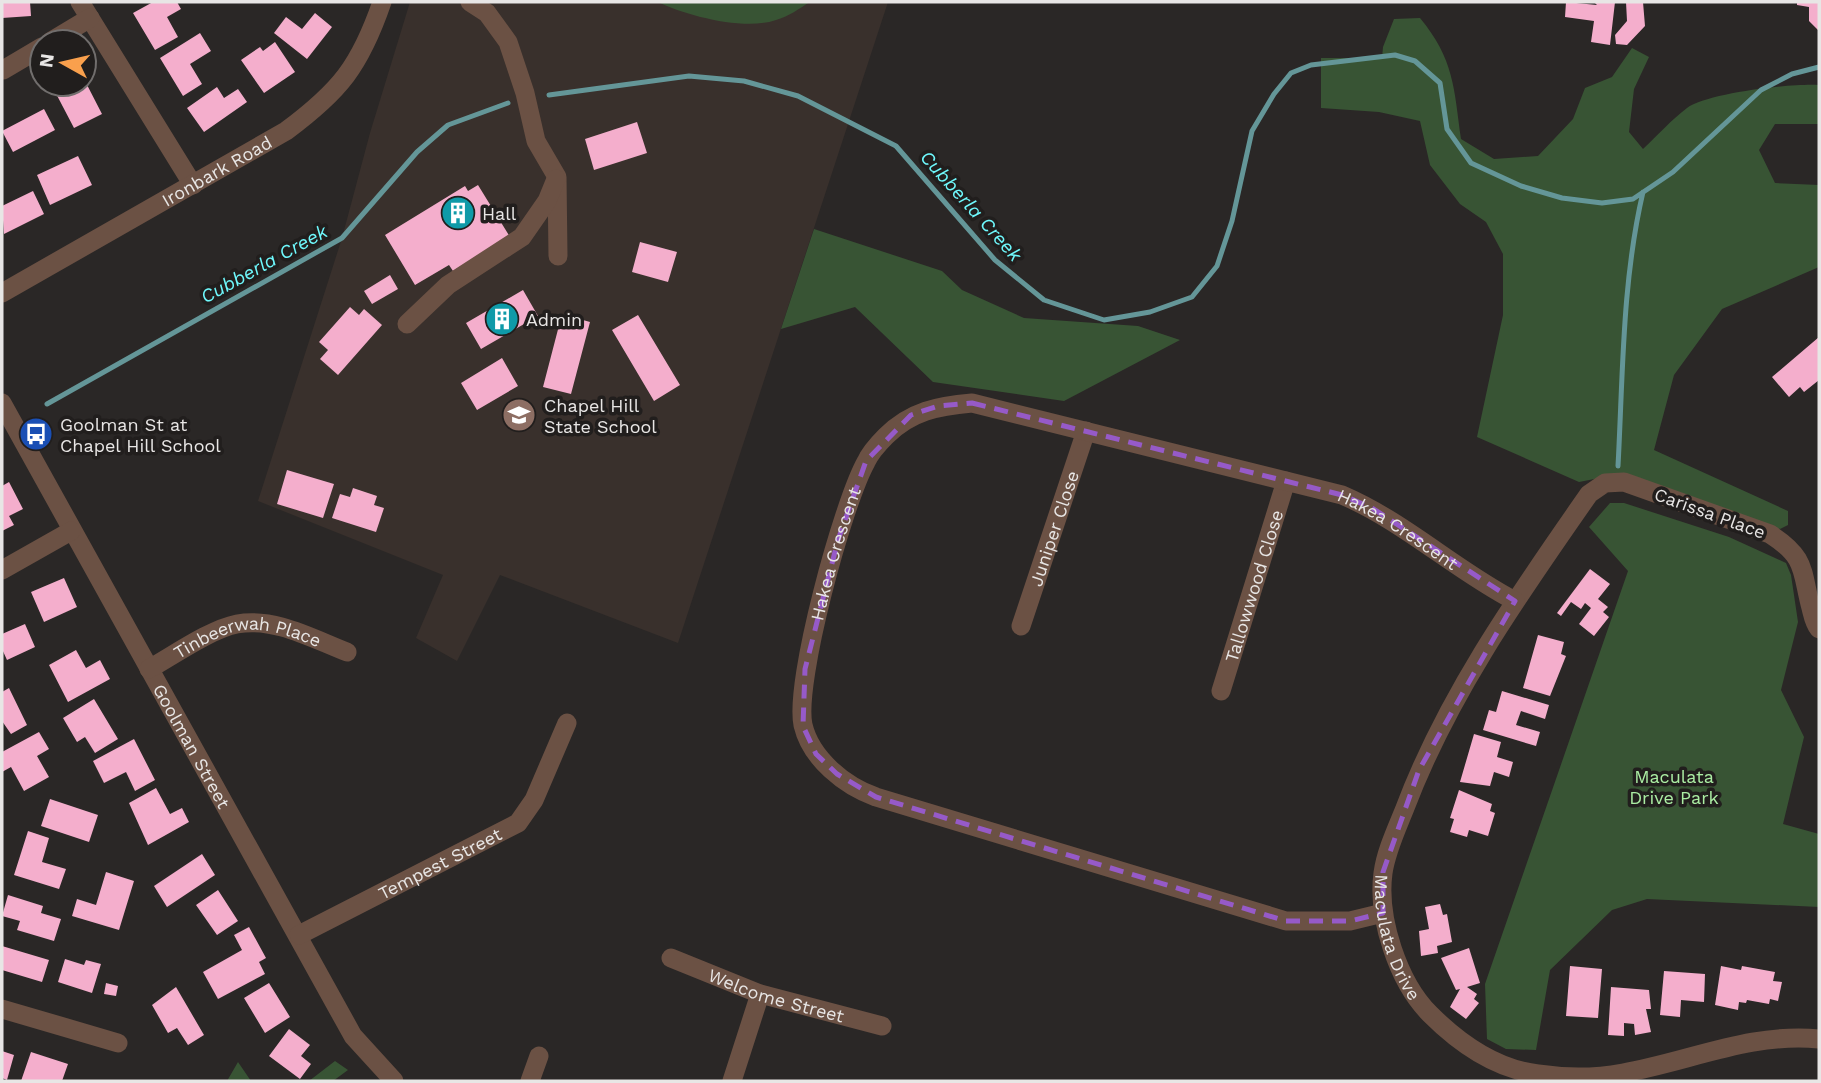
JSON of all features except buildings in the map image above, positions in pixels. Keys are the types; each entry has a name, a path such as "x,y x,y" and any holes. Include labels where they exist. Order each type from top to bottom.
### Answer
{"street":[{"name":"Ironbark Road","path":"2,293 286,131 325,102 353,67 382,2"},
{"path":"470,2 487,13 508,42 525,93 536,141 557,177 558,256"},
{"path":"65,28 85,10 193,185"},
{"path":"4,70 28,55"},
{"path":"407,324 448,285 522,237 547,201 557,177"},
{"name":"Hakea Crescent","path":"1383,913 1350,922 1286,921 856,790 816,754 803,726 801,698 805,669 838,540 866,461 884,437 911,415 938,406 972,402 1342,495 1372,508 1488,587 1515,601"},
{"name":"Goolman Street","path":"2,403 353,1036 394,1081"},
{"name":"Juniper Close","path":"1021,626 1086,431"},
{"name":"Tallowwood Close","path":"1221,691 1286,481"},
{"name":"Maculata Drive","path":"1624,482 1605,484 1589,494 1515,601 1419,770 1383,872 1383,913 1398,962 1420,1004 1452,1037 1491,1062 1536,1074 1583,1077 1622,1073 1735,1044 1819,1039"},
{"name":"Carissa Place","path":"1624,482 1770,534 1792,548 1804,567 1808,597 1819,629"},
{"path":"2,570 71,531"},
{"name":"Tinbeerwah Place","path":"149,669 236,624 261,623 287,628 347,652"},
{"name":"Tempest Street","path":"299,935 518,823 534,800 567,723"},
{"name":"Welcome Street","path":"671,958 760,994 882,1026"},
{"path":"732,1081 760,994"},
{"path":"2,1009 118,1044"},
{"path":"530,1081 539,1056"}],"highlighted area":[{"path":"972,403 1342,495 1372,508 1515,601 1419,770 1383,872 1383,913 1350,921 1286,921 876,797 837,774 816,754 803,726 805,669 838,540 866,461 911,415 938,406"}],"shaded area":[{"name":"Chapel Hill State School","path":"410,2 888,2 678,643 500,575 457,661 416,638 443,575 258,501 342,238 370,133"}],"green space":[{"path":"658,2 810,2 780,19 749,24 700,17"},
{"path":"1420,18 1440,47 1451,75 1461,139 1494,159 1538,156 1573,119 1585,88 1612,77 1632,48 1649,57 1634,89 1629,132 1643,149 1681,113 1697,103 1751,90 1819,85 1819,124 1775,124 1759,150 1775,183 1819,185 1819,267 1722,309 1674,375 1654,450 1788,511 1788,525 1780,529 1625,473 1579,482 1477,437 1503,315 1503,254 1486,222 1460,204 1430,165 1420,121 1379,112 1321,108 1321,58 1382,58 1383,47 1394,19"},
{"path":"814,229 942,271 962,290 1024,318 1138,326 1180,340 1064,401 933,382 855,307 781,329"},
{"name":"Maculata Drive Park","path":"1610,503 1624,503 1729,537 1786,563 1791,575 1798,622 1781,690 1804,737 1783,824 1819,834 1819,907 1647,899 1612,910 1550,970 1536,1050 1506,1049 1487,1039 1485,984 1628,571 1589,527"},
{"path":"335,1061 348,1070 333,1081 309,1081"},
{"path":"238,1062 251,1081 227,1081"}],"waterway":[{"name":"Cubberla Creek","path":"549,95 689,76 744,81 798,96 896,146 995,260 1044,300 1104,320 1150,312 1192,297 1217,266 1232,221 1252,131 1274,94 1291,73 1311,65 1395,55 1415,61 1440,83 1447,129 1471,163 1521,186 1562,198 1602,203 1633,199 1673,172 1761,90 1792,74 1819,67"},
{"name":"Cubberla Creek","path":"47,404 342,238 417,152 448,125 508,103"},
{"path":"1618,466 1627,294 1643,192"}],"place":[{"name":"Hall","path":"458,213"},
{"name":"Admin","path":"502,319"},
{"name":"Chapel Hill State School","path":"519,415"},
{"name":"Goolman St at Chapel Hill School","path":"36,434"}]}
